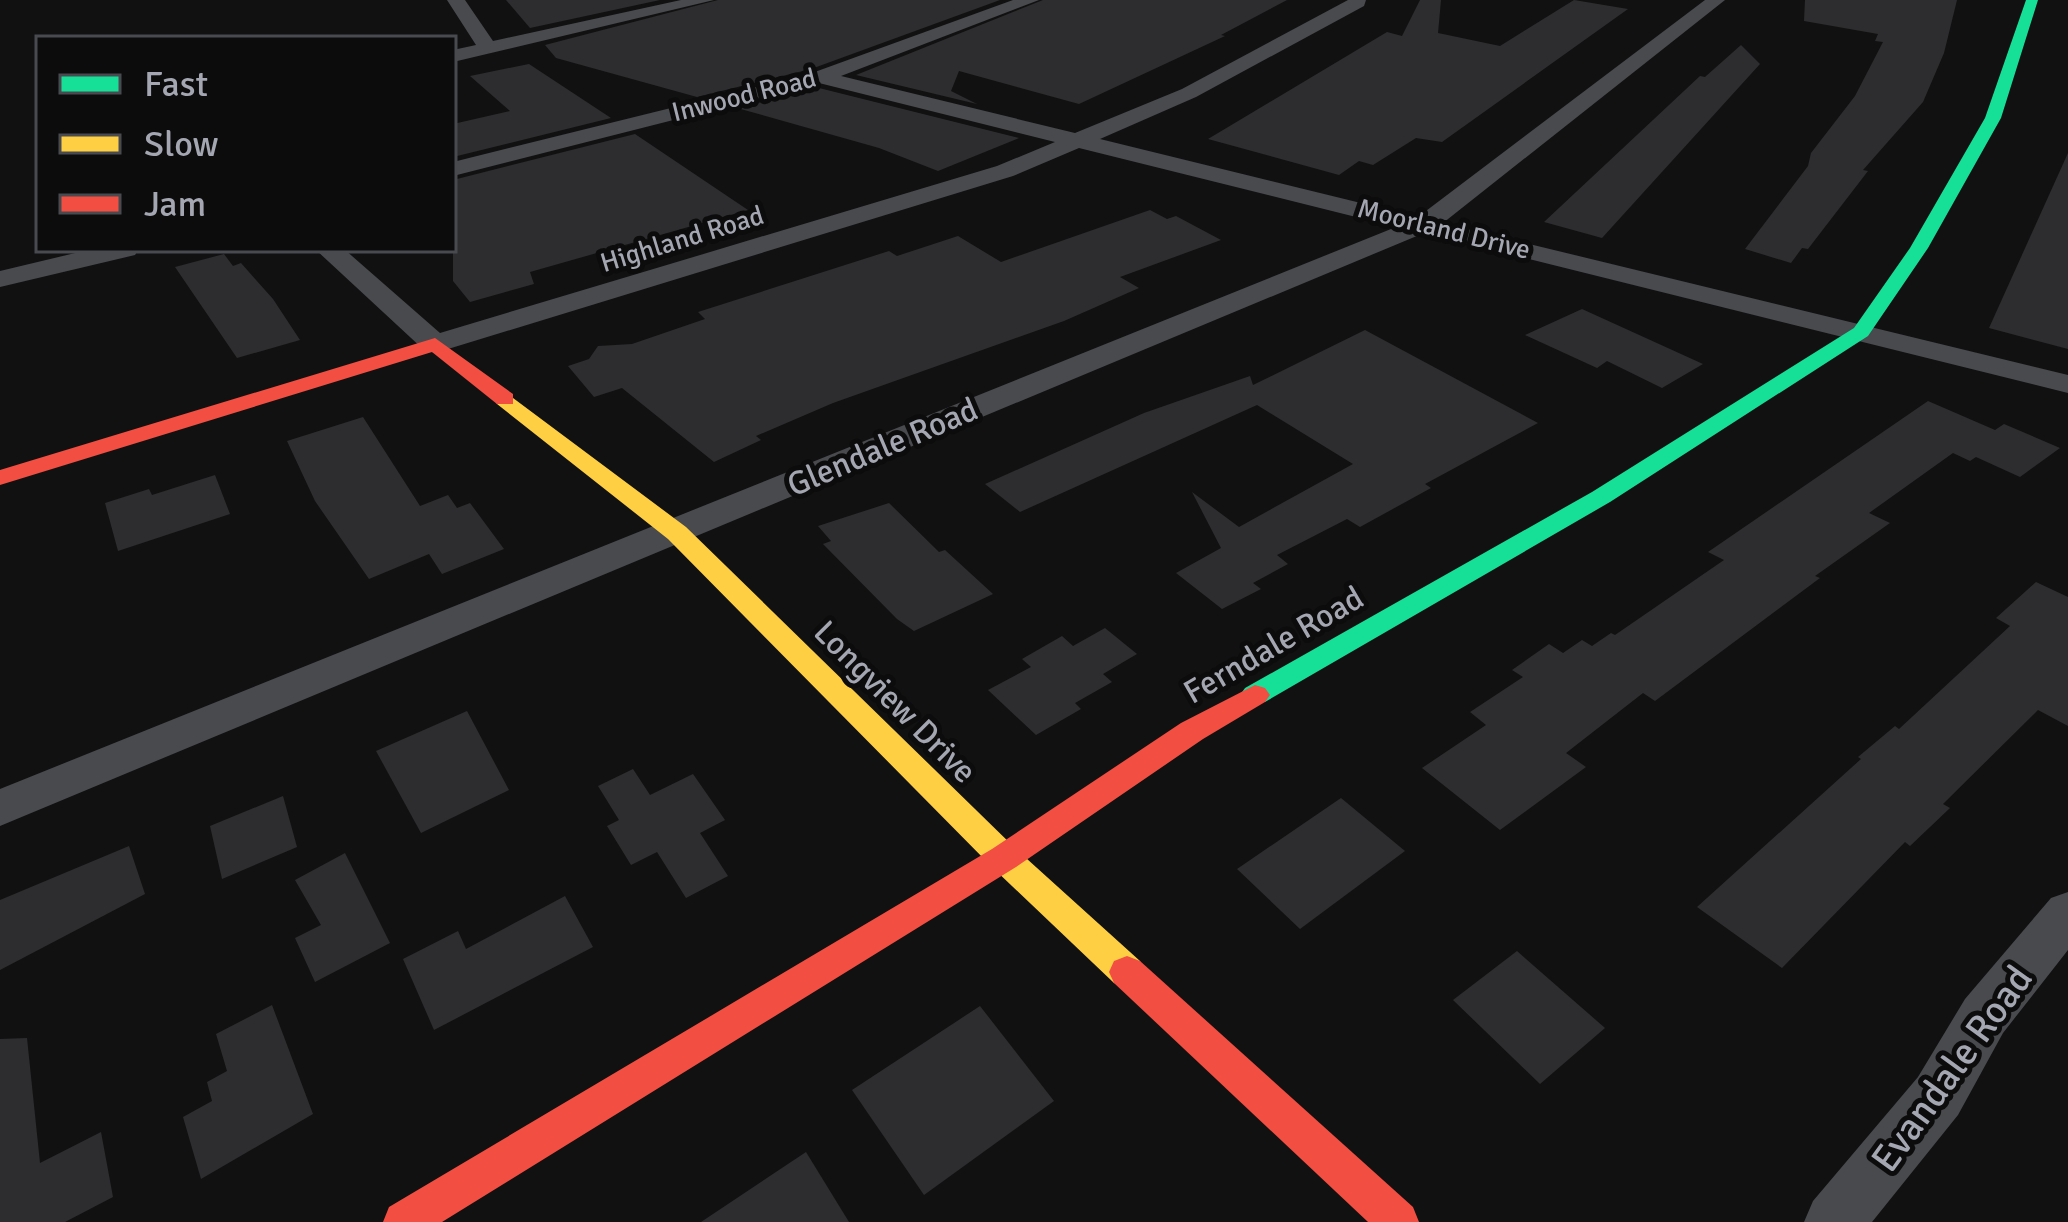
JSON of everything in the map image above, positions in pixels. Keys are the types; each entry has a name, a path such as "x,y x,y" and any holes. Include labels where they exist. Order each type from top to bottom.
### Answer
{"street":[{"path":"456,0 488,49"},
{"path":"456,55 705,0"},
{"name":"Inwood Road","path":"456,168 818,77 1030,0"},
{"name":"Glendale Road","path":"0,808 1425,224 1716,0"},
{"name":"Ferndale Road","path":"404,1222 1004,858 1192,731 1601,497 1861,332 1919,248 1993,118 2032,0"},
{"name":"Highland Road","path":"0,478 982,178 1189,93 1358,2"},
{"name":"Moorland Drive","path":"818,77 2068,385"},
{"path":"0,279 113,252"},
{"name":"Longview Drive","path":"331,252 436,344 677,533 1004,858 1398,1222"},
{"name":"Evandale Road","path":"1834,1222 1939,1096 1984,1016 2068,913"}],"building":[{"path":"506,0 660,0 530,28"},
{"path":"718,0 1000,0 811,69 697,97 556,58 545,45"},
{"path":"1043,0 1287,0 1221,35 1225,36 1079,104 959,71 951,91 977,104 856,75"},
{"path":"1420,0 1441,0 1438,33 1500,46 1574,0 1628,9 1442,142 1416,138 1373,165 1359,161 1339,175 1208,139 1387,32 1402,36"},
{"path":"1805,0 1957,0 1944,53 1923,102 1863,170 1868,171 1808,249 1802,248 1791,263 1745,249 1855,96 1883,42 1875,41 1878,34 1804,21"},
{"path":"1741,45 1760,64 1602,238 1544,222 1700,76 1705,77"},
{"path":"529,64 611,118 456,156 456,123 510,111 470,76"},
{"path":"819,88 1019,138 938,171 879,148 737,108"},
{"path":"635,134 748,210 530,272 534,284 470,302 453,281 456,179"},
{"path":"2068,153 2068,349 1989,328"},
{"path":"1150,210 1167,219 1176,216 1221,240 1120,277 1139,288 1064,321 833,403 756,436 761,440 714,462 622,388 594,397 568,366 589,359 598,346 632,344 705,319 698,312 889,251 897,256 958,236 1001,262"},
{"path":"224,254 233,266 241,263 273,299 300,340 237,358 175,267"},
{"path":"1582,309 1703,364 1662,388 1607,361 1597,368 1525,335"},
{"path":"1365,330 1538,423 1425,484 1431,488 1360,527 1347,519 1277,555 1288,564 1253,583 1261,589 1222,609 1176,573 1221,548 1192,492 1239,527 1353,464 1257,405 1020,512 985,484 1144,413 1250,376 1253,385"},
{"path":"1928,401 1995,430 2004,424 2060,448 2020,477 1976,457 1970,461 1953,453 1869,513 1890,523 1815,576 1820,578 1655,701 1643,693 1566,753 1586,767 1500,830 1422,768 1486,725 1470,712 1523,677 1512,670 1549,644 1563,653 1582,640 1592,646 1615,635 1724,560 1708,552"},
{"path":"363,417 420,506 448,495 457,508 470,503 504,549 442,574 429,554 369,579 315,501 287,441"},
{"path":"215,475 230,514 118,551 105,503 149,489 152,495"},
{"path":"889,503 939,552 945,550 993,594 914,631 897,619 823,544 831,541 818,526"},
{"path":"2036,582 2068,597 2068,726 2038,710 1943,804 1950,808 1910,846 1905,842 1782,968 1697,907 1861,759 1858,757 1895,726 1899,729 2010,626 1996,618"},
{"path":"1105,628 1137,654 1103,674 1112,682 1075,703 1081,709 1036,735 988,690 1031,667 1022,659 1062,636 1073,646"},
{"path":"467,711 509,790 421,833 376,751"},
{"path":"633,769 650,795 693,774 725,820 700,833 728,876 686,898 657,852 631,865 607,826 619,820 598,786"},
{"path":"283,796 297,847 222,879 210,826"},
{"path":"1341,798 1405,851 1300,929 1237,869"},
{"path":"129,846 145,894 0,970 0,900"},
{"path":"345,853 390,943 315,982 295,938 321,925 295,880"},
{"path":"565,896 593,947 434,1030 403,959 458,931 466,949"},
{"path":"1517,951 1605,1028 1540,1084 1453,1000"},
{"path":"272,1005 313,1114 201,1179 183,1117 212,1101 207,1082 227,1071 216,1034"},
{"path":"980,1006 1054,1101 924,1195 852,1090"},
{"path":"27,1038 40,1163 101,1132 113,1197 65,1222 0,1222 0,1039"},
{"path":"806,1152 849,1222 701,1222"}],"traffic: fast":[{"path":"1255,695 1601,497 1861,332 1919,248 1993,118 2032,0"}],"traffic: slow":[{"path":"505,399 677,533 1004,858 1127,972"}],"traffic: jam":[{"path":"0,478 435,344 505,399"},
{"path":"404,1222 1004,858 1192,731 1255,695"},
{"path":"1127,972 1398,1222"}]}
